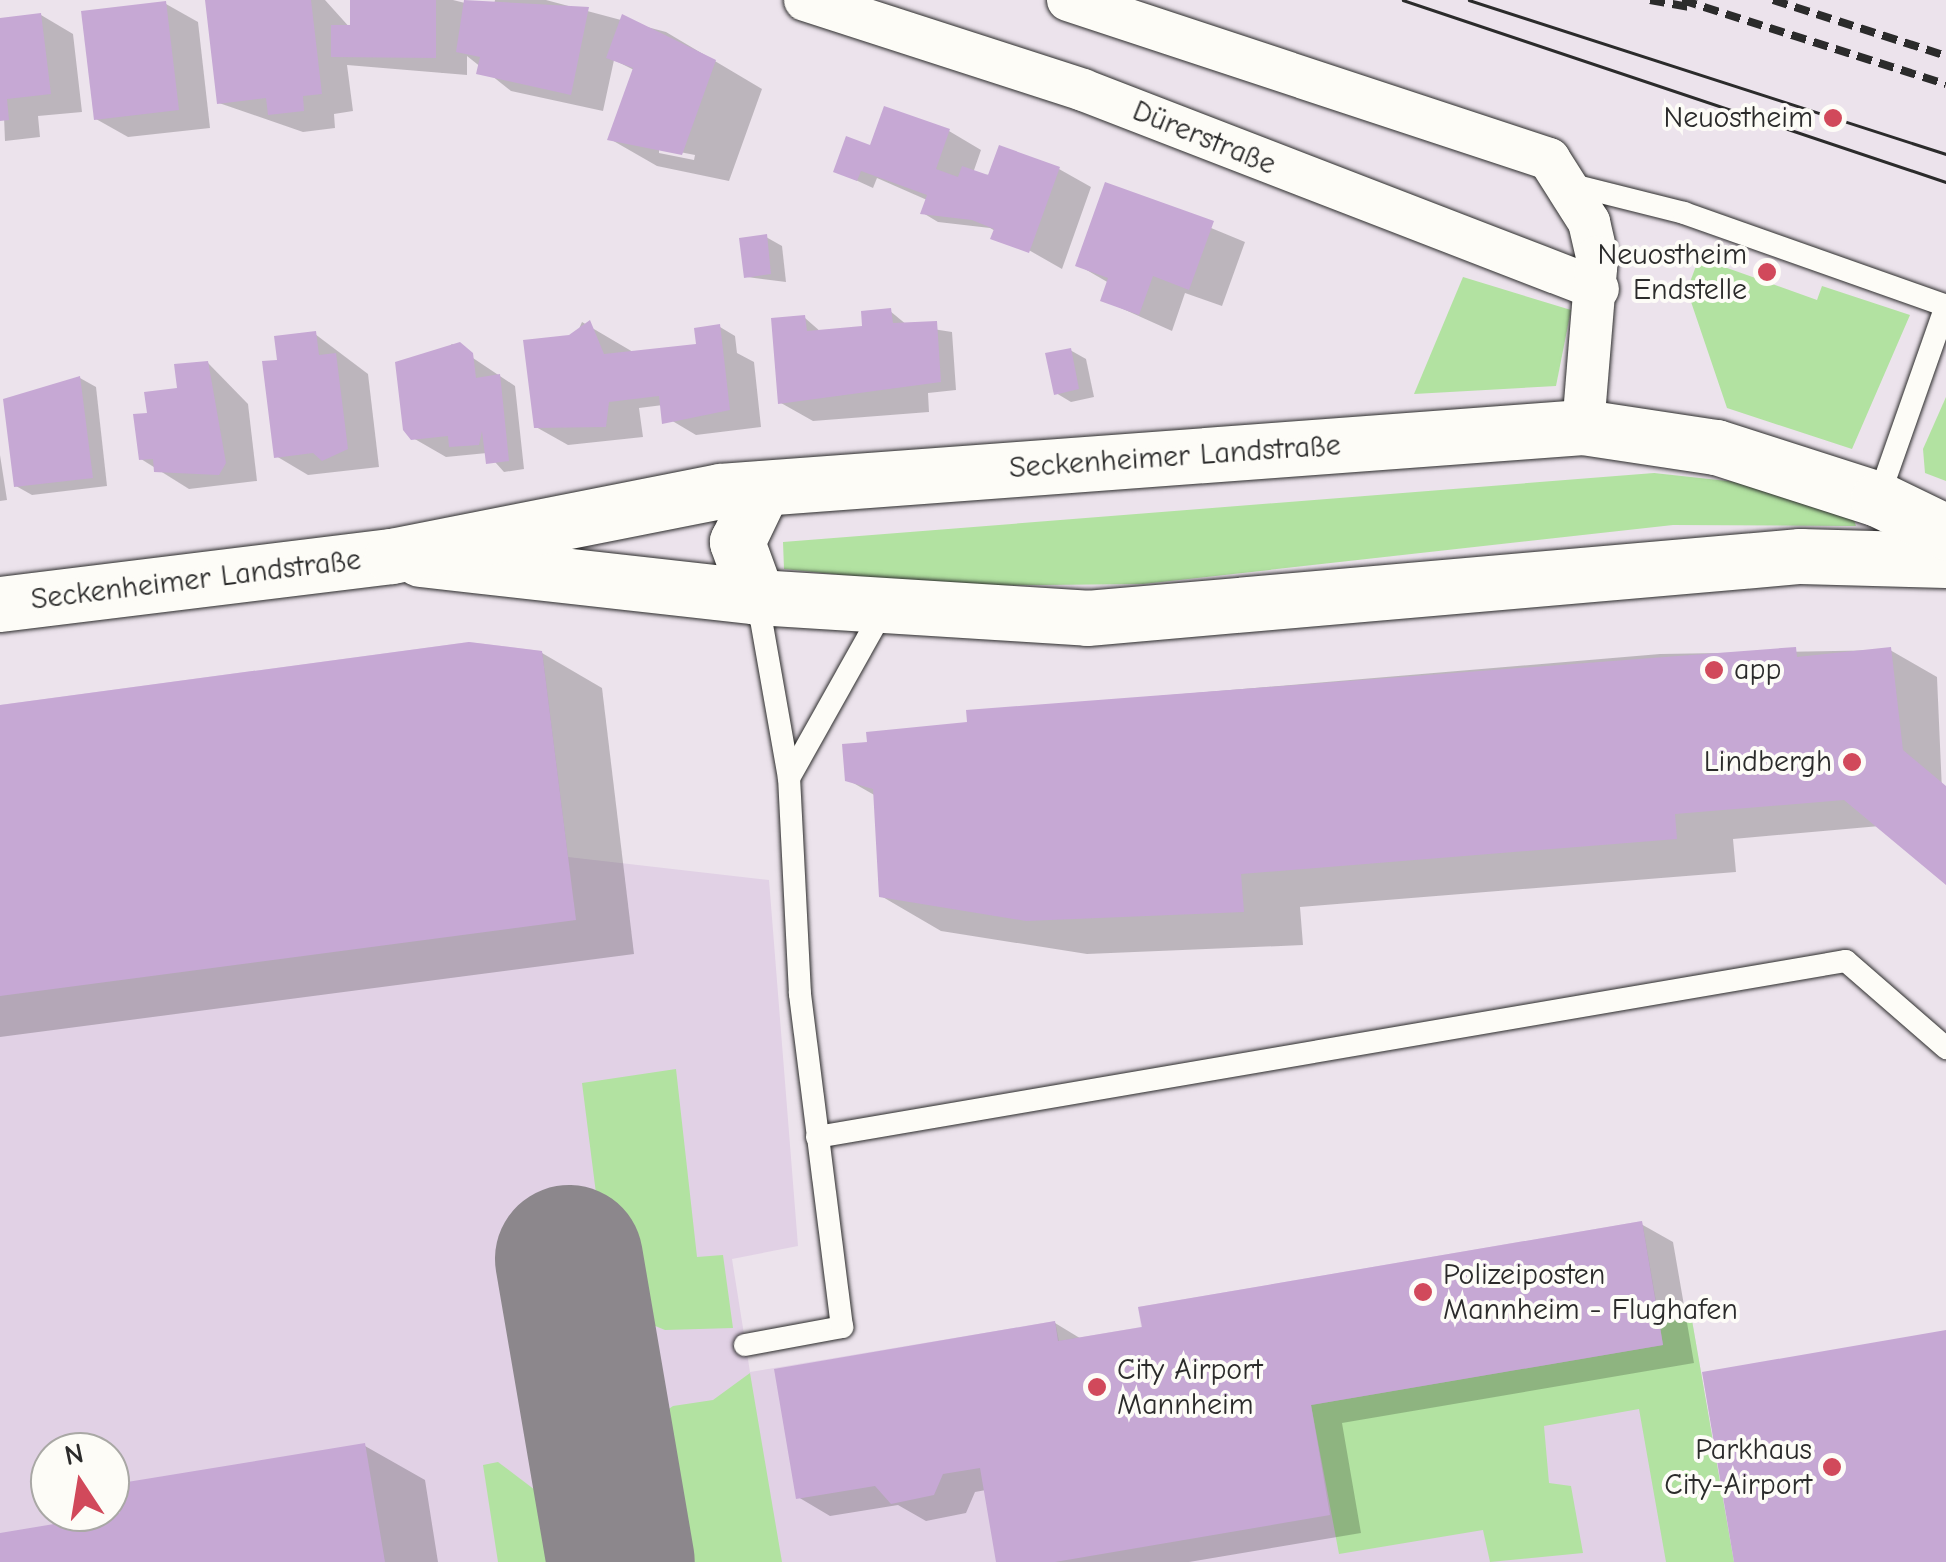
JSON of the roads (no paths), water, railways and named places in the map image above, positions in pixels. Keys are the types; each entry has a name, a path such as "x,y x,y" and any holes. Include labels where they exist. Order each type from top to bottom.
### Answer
{"main road":[{"name":"Seckenheimer Landstraße","path":"0,604 392,556 474,533 763,488 1583,426 1716,447 1878,499 1946,532"},
{"path":"757,598 737,542 763,488"},
{"path":"1878,499 1889,554"},
{"name":"Seckenheimer Landstraße","path":"392,556 757,598 886,606 1190,614 1889,554 1946,560"}],"street":[{"name":"Dürerstraße","path":"806,0 1083,90 1598,289"},
{"path":"1068,0 1549,159 1588,222 1598,289 1583,426"}],"lane":[{"path":"1565,183 1721,225 1946,306 1878,499"},
{"path":"746,1345 842,1327 788,871 789,778 757,598"},
{"path":"789,778 886,606"},
{"path":"817,1137 1846,961 1946,1048"}],"tram line":[{"path":"1403,0 1946,182"},
{"path":"1469,0 1946,154"}],"railway":[{"path":"1650,0 1695,8"},
{"path":"1682,0 1946,84"},
{"path":"1773,0 1946,56"}],"place":[{"name":"Neuostheim","path":"1833,118"},
{"name":"Neuostheim Endstelle","path":"1767,272"},
{"name":"app","path":"1714,670"},
{"name":"Lindbergh","path":"1852,762"},
{"name":"Polizeiposten Mannheim - Flughafen","path":"1423,1292"},
{"name":"City Airport Mannheim","path":"1097,1387"},
{"name":"Parkhaus City-Airport","path":"1832,1467"}]}
